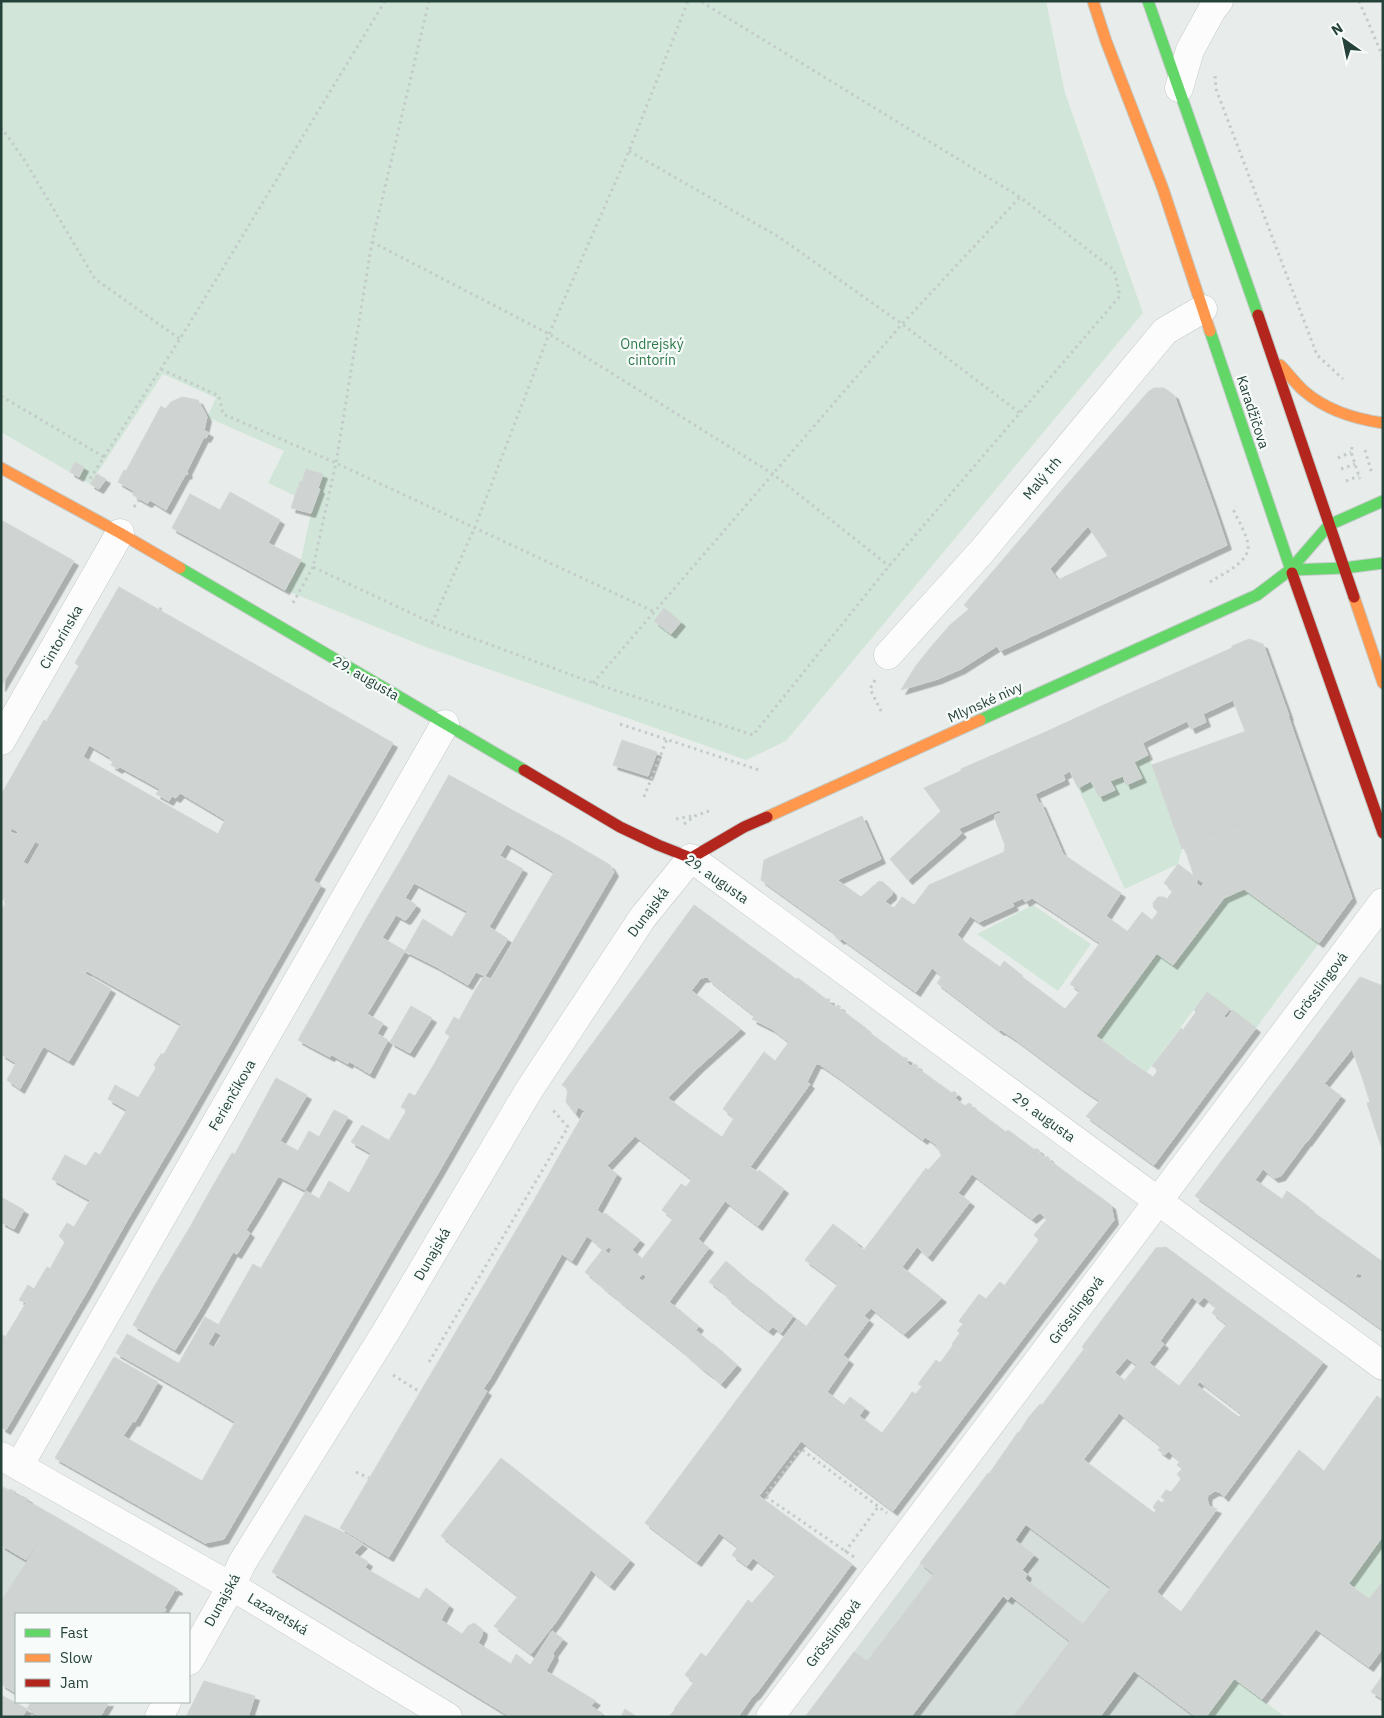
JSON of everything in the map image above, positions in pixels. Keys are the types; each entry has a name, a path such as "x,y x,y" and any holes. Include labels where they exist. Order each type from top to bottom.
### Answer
{"main road":[{"name":"Karadžičova","path":"1093,1 1106,41 1163,189 1290,570 1383,833"},
{"path":"1148,1 1274,359 1383,683"},
{"path":"1274,359 1307,394 1339,411 1383,423"},
{"name":"29. augusta","path":"1,468 120,533 620,827 691,858"},
{"name":"Mlynské nivy","path":"691,858 744,827 1257,595 1290,570 1329,524 1383,501"},
{"path":"1290,570 1344,568 1383,562"}],"street":[{"path":"1179,88 1190,50 1219,1"},
{"name":"Malý trh","path":"888,655 983,550 1165,331 1203,309"},
{"name":"Cintorínska","path":"1,741 120,533"},
{"name":"Ferienčíkova","path":"10,1461 270,1029 445,724"},
{"name":"29. augusta","path":"691,858 1383,1366"},
{"name":"Dunajská","path":"190,1659 231,1587 242,1563 390,1325 529,1090 643,917 691,858"},
{"name":"Grösslingová","path":"770,1717 1383,902"},
{"name":"Lazaretská","path":"10,1461 231,1587 448,1717"},
{"path":"159,1717 166,1703"}],"path":[{"path":"88,482 162,369 385,1"},
{"path":"293,603 313,567 336,463 372,242 429,1"},
{"path":"432,623 475,527 549,334 630,151 688,1"},
{"path":"313,567 432,623 593,683 754,735 889,566 1120,296 1114,270 1020,197 700,1"},
{"path":"1359,1 1383,57"},
{"path":"1215,74 1216,89 1317,356 1344,379"},
{"path":"1,127 25,161 95,279 180,339"},
{"path":"630,151 779,237 902,324 1020,413"},
{"path":"593,683 902,324 1020,197"},
{"path":"372,242 549,334 773,474 889,566"},
{"path":"162,369 220,396 223,414 336,463 655,612"},
{"path":"1,396 104,457"},
{"path":"1367,443 1364,451 1372,474"},
{"path":"1341,483 1359,476 1351,452 1353,445"},
{"path":"1333,460 1351,452"},
{"path":"1336,470 1355,464"},
{"path":"1206,585 1242,560 1248,551 1248,543 1239,522"},
{"path":"620,724 762,771"},
{"path":"644,797 667,739"},
{"path":"658,845 672,831 695,816 711,810"},
{"path":"429,1362 568,1127 549,1106"},
{"path":"392,1375 420,1392"},
{"path":"856,1559 766,1496 801,1449 889,1515"},
{"path":"356,1472 369,1478"},
{"path":"845,1552 878,1507"}],"shaded area":[{"path":"1,1485 56,1517 1,1601"},
{"path":"977,1488 1165,1628 1285,1717 805,1717"}],"green space":[{"name":"Ondrejský cintorín","path":"1,1 1046,1 1065,93 1143,313 786,741 746,760 423,646 285,590 301,560 311,513 323,474 306,469 295,496 268,483 284,451 207,417 216,398 163,374 90,484 1,432"},
{"path":"1148,755 1182,849 1178,864 1125,889 1078,788 1091,781 1114,790 1110,781 1123,776 1126,785 1141,778 1134,762"},
{"path":"1244,889 1319,943 1256,1028 1207,992 1147,1072 1096,1036 1157,953 1173,964 1224,898"},
{"path":"1033,905 1091,944 1058,991 977,934"},
{"path":"1383,1504 1383,1581 1369,1599 1320,1563"},
{"path":"1234,1679 1285,1717 1206,1717"}],"building":[{"path":"1154,388 1164,388 1174,395 1212,501 1163,525 1153,516 1145,521 1143,519 1113,540 1071,480 1148,392"},
{"path":"182,397 198,400 207,417 204,430 209,433 206,438 204,437 187,471 188,474 185,475 166,510 150,500 147,503 133,495 134,491 118,482 124,470 126,471 161,406 165,409 171,402"},
{"path":"75,462 84,467 79,477 70,472"},
{"path":"306,469 323,474 318,488 320,489 311,513 291,508"},
{"path":"97,474 106,479 99,489 90,484"},
{"path":"1071,480 1144,584 1067,620 1012,549","holes":["1088,526 1108,556 1058,580 1050,569"]},
{"path":"230,492 280,520 268,543 301,560 285,590 172,528 190,494 220,510"},
{"path":"1212,501 1227,545 1144,584 1113,540 1143,519 1145,521 1153,516 1163,525"},
{"path":"1,520 74,561 1,687"},
{"path":"1012,549 1067,620 1000,651 997,646 961,669 938,679 901,690 915,667 930,648 950,625 969,609 964,605"},
{"path":"119,587 393,743 313,881 235,836 239,828 180,793 176,798 172,796 169,801 156,794 160,789 120,767 118,769 111,765 113,762 110,760 111,758 47,720 79,666 75,663"},
{"path":"664,608 681,622 671,634 654,621"},
{"path":"1249,639 1263,644 1289,716 1245,731 1233,700 1203,714 1206,722 1191,729 1187,721 1142,743 1121,697"},
{"path":"1121,697 1148,755 1134,762 1142,778 1126,785 1123,776 1110,781 1115,790 1099,797 1091,781 1078,788 1050,730"},
{"path":"1288,716 1318,802 1182,849 1152,765"},
{"path":"44,720 89,745 83,757 218,834 225,820 239,828 235,836 321,885 227,1050 87,971 130,895 1,822 1,795"},
{"path":"1050,730 1070,771 1063,775 1065,780 1035,794 1051,826 1005,845 995,819 995,815 1001,813 999,810 958,829 941,811 924,788 961,771 961,769"},
{"path":"622,740 657,752 648,776 613,765"},
{"path":"449,775 523,816 479,891 406,851"},
{"path":"1318,802 1352,898 1319,943 1244,889 1224,898 1194,876 1185,849"},
{"path":"941,811 962,833 908,880 890,859"},
{"path":"523,816 564,838 548,868 507,844"},
{"path":"862,816 881,859 837,880 861,897 879,881 883,882 892,891 892,895 840,940 832,931 761,880 764,860"},
{"path":"1,822 12,828 10,832 16,834 18,832 35,842 23,862 28,865 40,844 130,895 85,974 1,924 1,911 7,901 2,899 1,901"},
{"path":"1051,826 1063,854 1085,869 1055,913 1032,898 1025,902 1023,898 1012,903 1014,906 979,922 970,916 957,935 966,943 942,976 932,968 916,992 842,939 884,901 894,908 902,897 914,905 929,885 1004,852 1005,845"},
{"path":"564,838 610,865 614,872 527,1020 476,989 484,976 491,979 554,872 548,868"},
{"path":"406,851 479,891 467,911 414,883 405,898 416,906 405,920 396,915 382,938 362,926"},
{"path":"500,856 523,869 489,927 508,939 485,976 476,972 468,985 435,966"},
{"path":"1178,864 1198,879 1196,883 1201,887 1204,883 1224,898 1173,965 1127,932 1142,912 1152,920 1158,912 1154,908 1153,903 1158,897 1167,899 1173,891 1164,883"},
{"path":"1085,869 1121,893 1106,916 1157,953 1096,1036 1130,1061 1100,1101 1015,1039 1045,994 1065,1009 1080,991 1070,984 1100,943 1055,913"},
{"path":"694,905 796,979 755,1016 709,980 708,977 701,978 691,991 653,961"},
{"path":"423,919 452,937 435,966 405,951"},
{"path":"1,924 111,989 69,1061 1,1022"},
{"path":"362,926 405,951 367,1014 383,1023 377,1034 319,1003"},
{"path":"966,943 1000,967 1004,961 1045,994 1015,1039 1000,1031 937,983"},
{"path":"653,961 741,1029 668,1098 685,1111 656,1152 635,1136 607,1166 570,1137 585,1111 578,1107 575,1114 566,1102 568,1089 562,1085"},
{"path":"1360,977 1383,986 1383,1067 1361,1074 1352,1049 1324,1084 1296,1063"},
{"path":"798,978 826,999 830,999 829,1003 835,1007 838,1005 841,1007 839,1008 866,1030 908,1059 906,1062 911,1066 915,1064 918,1066 916,1067 952,1093 954,1091 957,1094 955,1098 965,1106 969,1103 1006,1132 1008,1130 1035,1150 1036,1148 1040,1151 1038,1152 1046,1158 1047,1156 1049,1160 1077,1182 1032,1219 972,1174 958,1193 970,1202 928,1257 917,1247 902,1267 942,1298 904,1334 871,1308 864,1316 869,1320 843,1355 806,1327 838,1284 805,1260 833,1224 858,1243 857,1245 864,1250 926,1168 928,1170 942,1155 935,1147 937,1145 925,1137 923,1140 838,1077 819,1064 816,1064 807,1082 810,1084 750,1167 758,1172 759,1170 784,1189 758,1226 725,1201 698,1239 662,1210 681,1184 686,1187 692,1179 656,1152 685,1111 722,1137 734,1118 723,1109 764,1052 775,1061 789,1042 772,1029 752,1019"},
{"path":"476,989 527,1020 483,1095 433,1066 450,1036 445,1033 454,1017 459,1020"},
{"path":"1207,992 1230,1009 1224,1016 1226,1019 1233,1010 1256,1028 1214,1084 1166,1048 1181,1028 1183,1030"},
{"path":"319,1003 369,1029 348,1064 298,1040"},
{"path":"411,1006 432,1018 410,1053 390,1042"},
{"path":"1,1022 43,1047 20,1089 7,1080 16,1063 1,1054"},
{"path":"181,1024 227,1050 185,1123 138,1098 156,1068 154,1065 161,1054 164,1054"},
{"path":"369,1029 388,1040 370,1074 350,1062"},
{"path":"1166,1048 1214,1084 1154,1165 1086,1116 1106,1094 1130,1061 1153,1077 1158,1070 1152,1066"},
{"path":"1296,1063 1341,1096 1307,1142 1261,1109"},
{"path":"433,1066 483,1095 440,1170 389,1140 407,1110 401,1107 409,1093 415,1096"},
{"path":"1383,1067 1383,1132 1377,1134 1367,1103 1370,1102 1361,1074"},
{"path":"276,1078 307,1095 280,1141 298,1151 309,1131 319,1137 334,1110 348,1117 305,1190 235,1154"},
{"path":"115,1085 185,1123 127,1221 52,1179 65,1155 86,1166 95,1152 100,1155 127,1110 108,1099"},
{"path":"1261,1109 1306,1142 1281,1176 1274,1178 1263,1169 1255,1180 1282,1199 1287,1191 1310,1208 1277,1254 1195,1196"},
{"path":"362,1125 440,1170 396,1244 319,1199 329,1181 349,1193 371,1153 351,1142"},
{"path":"1383,1132 1383,1151 1377,1134"},
{"path":"570,1137 617,1174 597,1210 603,1215 605,1213 640,1240 632,1250 642,1259 673,1219 709,1248 669,1302 643,1281 646,1277 643,1274 639,1278 609,1254 612,1249 608,1247 605,1251 583,1232 533,1202"},
{"path":"232,1153 278,1177 256,1214 211,1189"},
{"path":"1078,1181 1111,1205 1114,1220 1041,1315 1004,1286 1039,1240 1034,1235 1047,1219 1040,1213"},
{"path":"211,1189 256,1214 246,1230 250,1233 237,1254 190,1227"},
{"path":"306,1191 396,1244 352,1320 261,1268"},
{"path":"1,1197 24,1210 14,1229 1,1222"},
{"path":"90,1200 127,1221 88,1290 50,1269 65,1242 59,1236 67,1223 74,1227"},
{"path":"533,1202 587,1236 572,1261 562,1254 483,1389 438,1362"},
{"path":"1309,1209 1376,1257 1362,1275 1358,1273 1355,1277 1360,1279 1344,1302 1277,1254"},
{"path":"190,1227 233,1252 198,1313 154,1287"},
{"path":"1166,1247 1227,1292 1216,1307 1204,1297 1199,1303 1192,1297 1160,1341 1113,1305 1156,1248"},
{"path":"603,1249 614,1258 596,1281 585,1272"},
{"path":"1376,1257 1383,1262 1383,1330 1344,1302"},
{"path":"614,1258 623,1266 605,1289 596,1281"},
{"path":"726,1261 735,1269 719,1289 709,1282"},
{"path":"253,1264 352,1320 278,1447 181,1390 208,1344 214,1348 222,1336 215,1331"},
{"path":"623,1266 632,1273 614,1296 605,1289"},
{"path":"47,1267 88,1290 47,1360 6,1336 26,1303 19,1300 28,1285 34,1289"},
{"path":"735,1269 745,1278 728,1297 719,1289"},
{"path":"632,1273 641,1280 622,1303 614,1296"},
{"path":"745,1278 754,1285 738,1307 727,1298"},
{"path":"641,1280 650,1287 631,1310 622,1303"},
{"path":"1000,1282 1041,1315 994,1377 952,1344 960,1333 957,1331 963,1324 959,1321 979,1294 986,1299"},
{"path":"754,1285 764,1292 747,1314 738,1307"},
{"path":"154,1287 198,1313 175,1350 133,1325"},
{"path":"650,1287 659,1295 641,1318 631,1310"},
{"path":"764,1292 774,1301 757,1322 747,1314"},
{"path":"1227,1292 1308,1351 1252,1427 1239,1417 1242,1414 1200,1382 1237,1332 1212,1313"},
{"path":"659,1295 669,1302 651,1326 641,1318"},
{"path":"774,1301 786,1310 769,1331 757,1322"},
{"path":"669,1302 681,1311 661,1334 651,1326"},
{"path":"1113,1305 1164,1344 1149,1363 1179,1386 1162,1409 1125,1380 1137,1365 1127,1358 1115,1372 1082,1347"},
{"path":"786,1310 793,1316 781,1333 772,1326"},
{"path":"681,1311 690,1319 671,1342 661,1334"},
{"path":"205,1317 219,1325 192,1371 179,1363"},
{"path":"690,1319 699,1326 681,1350 671,1342"},
{"path":"797,1319 849,1360 827,1392 844,1405 850,1397 865,1408 859,1416 882,1433 904,1404 948,1438 893,1511 801,1441 759,1496 852,1564 798,1637 752,1603 776,1575 753,1558 747,1566 732,1555 738,1547 719,1533 697,1562 645,1523"},
{"path":"1227,1324 1237,1332 1216,1360 1205,1352"},
{"path":"697,1331 707,1340 691,1359 681,1350"},
{"path":"1,1334 47,1360 6,1430 1,1427"},
{"path":"127,1334 192,1371 181,1390 116,1353"},
{"path":"707,1340 717,1347 700,1367 691,1359"},
{"path":"953,1345 994,1377 948,1438 904,1404 912,1392 916,1394 922,1386 918,1384 936,1360 940,1363"},
{"path":"717,1347 727,1356 711,1375 700,1367"},
{"path":"1084,1349 1137,1390 1083,1460 1028,1418 1040,1404 1042,1405"},
{"path":"1308,1351 1323,1362 1224,1497 1215,1491 1208,1495 1209,1506 1217,1509 1155,1594 1140,1583"},
{"path":"1205,1352 1216,1360 1205,1375 1194,1367"},
{"path":"727,1356 737,1365 721,1384 711,1375"},
{"path":"114,1357 158,1382 135,1422 133,1421 123,1436 167,1461 141,1507 55,1458"},
{"path":"438,1362 487,1391 389,1557 340,1528"},
{"path":"1194,1367 1205,1375 1196,1386 1186,1377"},
{"path":"1186,1377 1252,1427 1229,1459 1162,1409"},
{"path":"1137,1390 1229,1459 1177,1530 1154,1513 1156,1510 1153,1507 1158,1500 1162,1503 1165,1500 1161,1497 1166,1490 1171,1492 1181,1479 1177,1474 1182,1469 1177,1465 1180,1461 1168,1451 1165,1455 1158,1450 1161,1446 1119,1413"},
{"path":"1377,1396 1383,1400 1383,1536 1316,1629 1262,1699 1197,1651 1281,1535"},
{"path":"1028,1418 1177,1530 1127,1600 977,1488 1019,1433"},
{"path":"235,1422 278,1447 224,1539 205,1543 141,1507 167,1461 202,1481"},
{"path":"1299,1450 1324,1471 1297,1512 1270,1490"},
{"path":"501,1458 630,1560 610,1586 591,1570 556,1622 531,1654 494,1626 518,1596 441,1536"},
{"path":"1,1487 9,1492 10,1489 16,1492 14,1494 28,1499 26,1501 56,1517 26,1560 1,1545"},
{"path":"977,1488 1026,1524 1015,1540 1034,1555 1022,1570 1027,1574 1025,1579 1083,1624 1111,1587 1234,1679 1206,1717 1196,1717 1134,1671 1100,1717 1013,1717 1070,1641 1011,1596 1008,1600 1003,1596 911,1717 805,1717 854,1652 867,1661 934,1574 920,1563"},
{"path":"1270,1490 1297,1512 1248,1581 1219,1559"},
{"path":"305,1515 341,1531 363,1544 354,1553 368,1562 365,1568 419,1599 391,1644 272,1572"},
{"path":"56,1517 178,1589 177,1591 175,1590 164,1608 166,1609 165,1612 163,1611 162,1613 15,1613 15,1692 1,1684 1,1601"},
{"path":"1219,1559 1248,1581 1197,1651 1127,1600 1140,1583 1155,1594 1158,1593 1181,1612"},
{"path":"1383,1581 1383,1648 1369,1667 1316,1629 1349,1584 1369,1599"},
{"path":"426,1588 449,1605 441,1620 462,1634 468,1626 474,1623 483,1630 478,1643 511,1664 516,1654 530,1665 501,1711 391,1644"},
{"path":"748,1600 798,1637 756,1694 706,1657"},
{"path":"552,1631 563,1639 553,1653 554,1656 546,1671 596,1701 591,1706 602,1713 600,1717 510,1717 501,1711"},
{"path":"701,1653 756,1694 738,1717 668,1717 694,1682 685,1675"},
{"path":"1383,1675 1383,1699 1371,1692"},
{"path":"204,1681 255,1696 248,1717 186,1717"},
{"path":"1,1695 27,1709 22,1717 1,1717"},
{"path":"30,1703 108,1703 100,1717 40,1717 27,1709"},
{"path":"625,1709 637,1717 621,1717"}],"traffic: fast":[{"path":"1148,1 1258,315"},
{"path":"1210,331 1292,573"},
{"path":"980,720 1257,595 1290,570 1329,525 1383,501"},
{"path":"1290,570 1344,568 1383,563"},
{"path":"180,568 524,770"}],"traffic: slow":[{"path":"1093,1 1106,41 1163,189 1210,331"},
{"path":"1280,365 1313,398 1341,413 1383,423"},
{"path":"1,468 180,568"},
{"path":"1354,597 1383,683"},
{"path":"767,817 980,720"}],"traffic: jam":[{"path":"1258,315 1354,597"},
{"path":"1292,573 1383,833"},
{"path":"524,770 620,827 691,858 744,827 767,817"}]}
